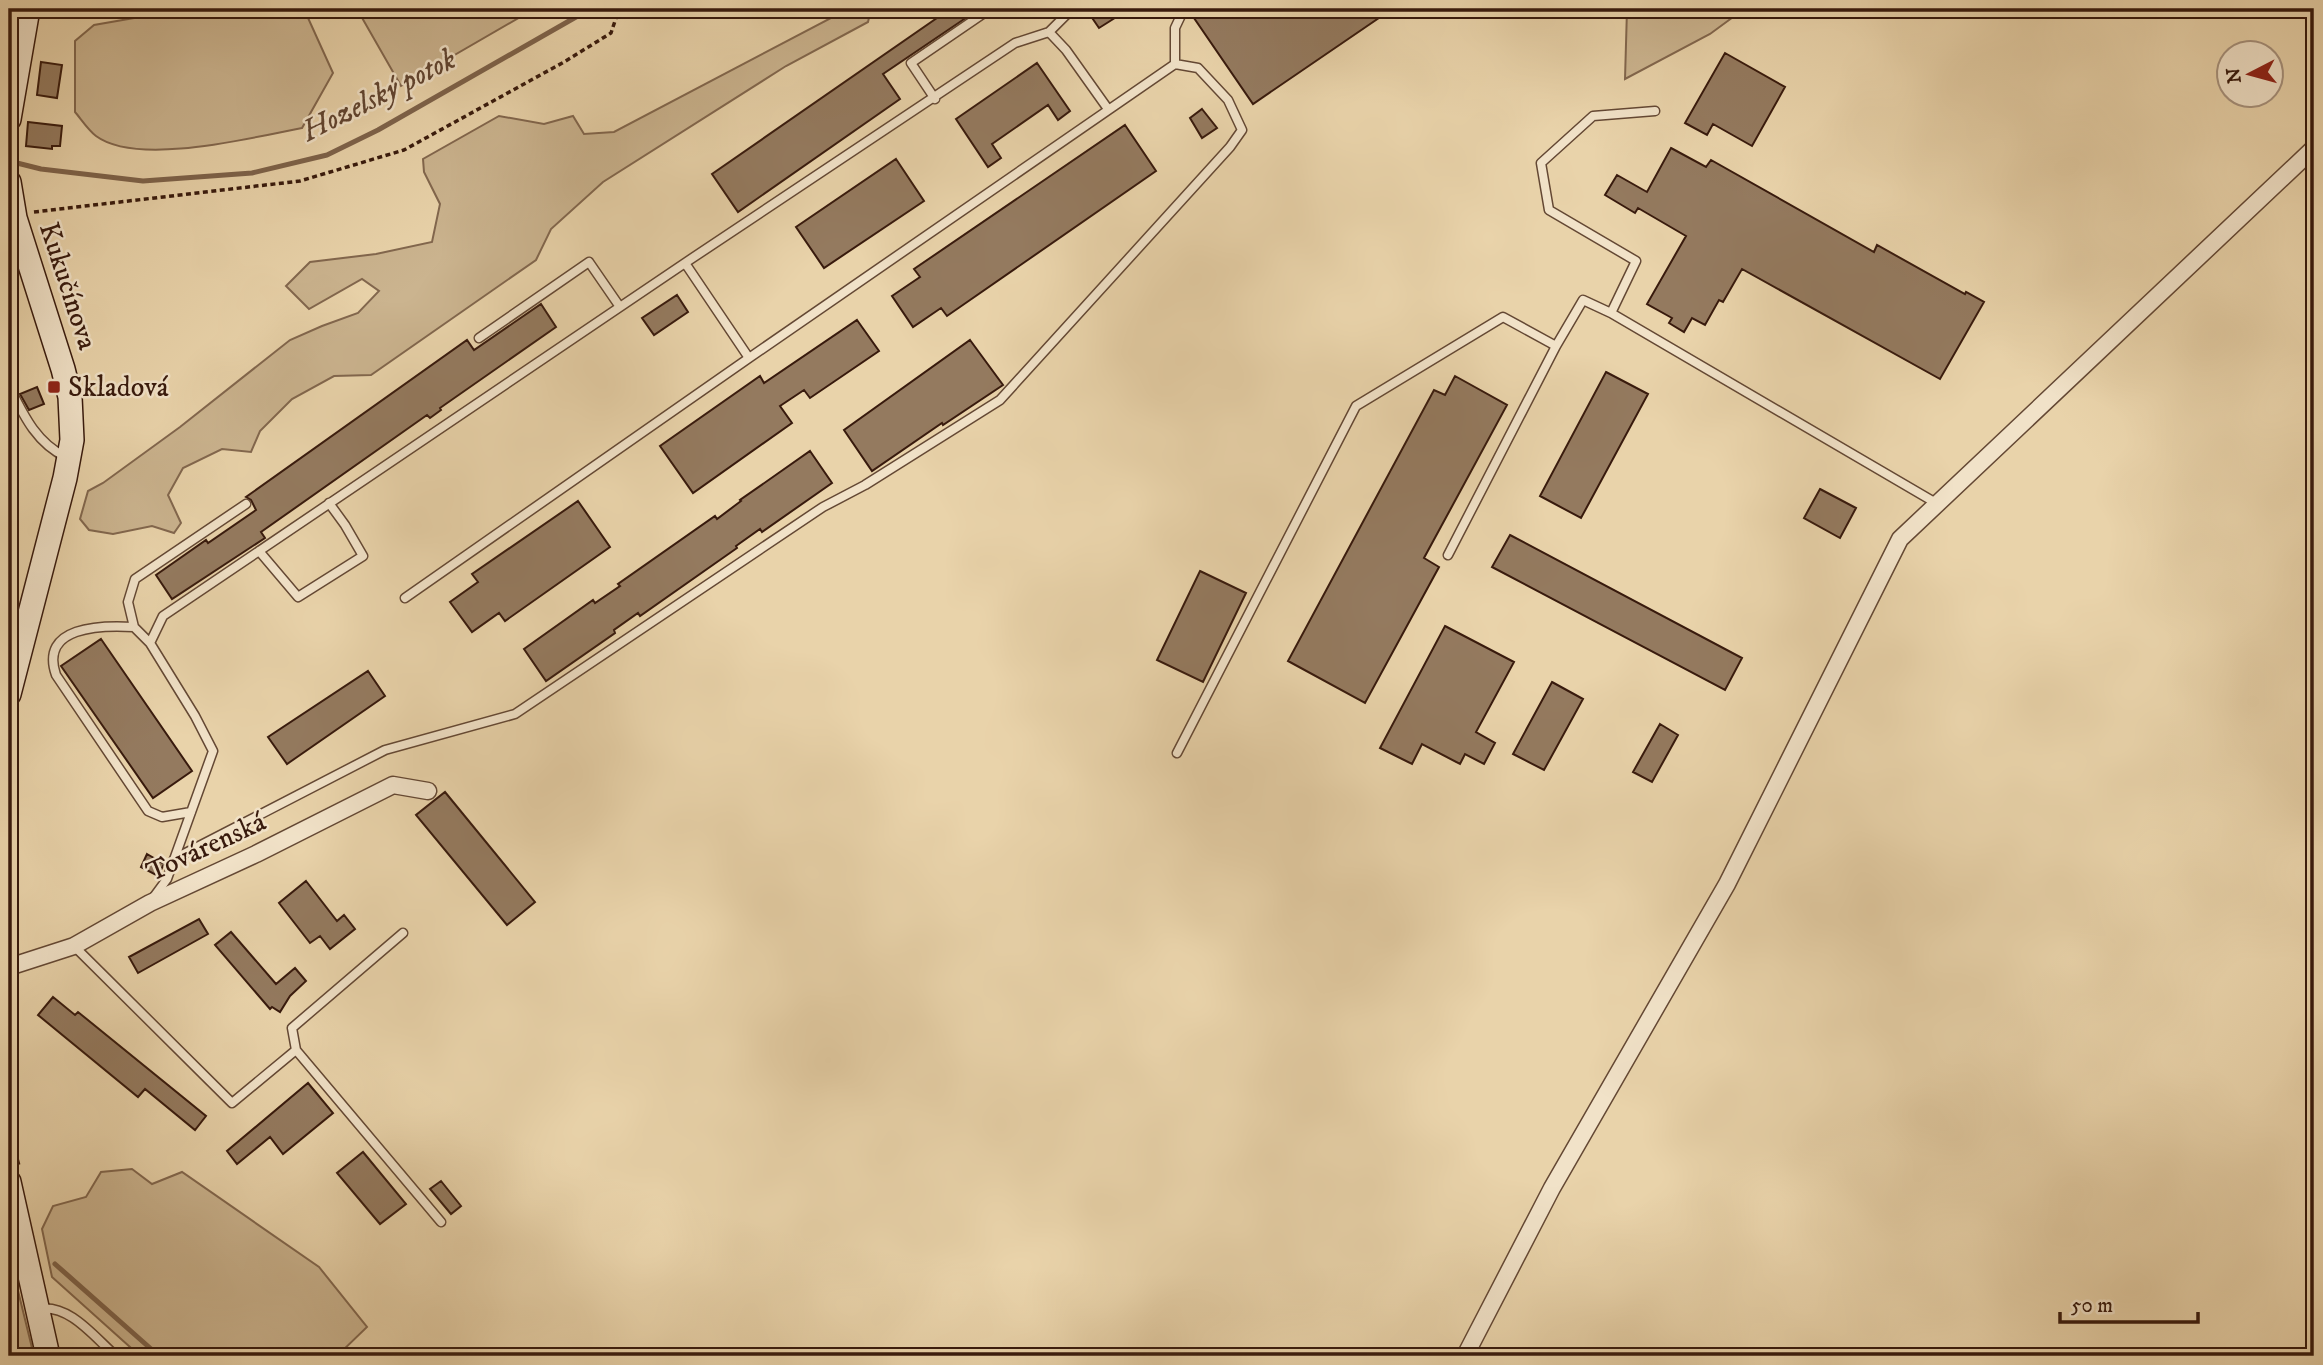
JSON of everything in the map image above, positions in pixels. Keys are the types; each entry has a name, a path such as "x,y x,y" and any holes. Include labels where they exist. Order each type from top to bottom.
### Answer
{"street":[{"path":"9,119 28,9"},
{"path":"1465,1356 1552,1188 1727,884 1899,539 2314,148"},
{"name":"Kukučínova","path":"9,182 15,218 65,377 72,440 9,694"},
{"path":"9,632 29,619"},
{"name":"Továrenská","path":"9,967 74,946 150,903 393,785 428,791"},
{"path":"11,1193 48,1356"}],"lane":[{"path":"935,99 911,63 990,9"},
{"path":"150,643 163,616 685,262 935,99 1015,43 1049,32 1072,9"},
{"path":"1175,64 1175,28 1184,9"},
{"path":"2308,9 2314,14"},
{"path":"1049,32 1066,50 1108,109"},
{"path":"174,859 385,751 515,713 823,507 865,485 1000,400 1230,147 1242,130 1227,100 1198,68 1175,64 405,598"},
{"path":"1611,313 1636,261 1549,210 1541,163 1592,116 1655,111"},
{"path":"479,338 589,262 620,306"},
{"path":"685,262 749,358"},
{"path":"1448,555 1556,345 1583,300 1611,313 1936,503"},
{"path":"1177,753 1356,406 1503,317 1556,345"},
{"path":"9,386 27,421 40,438 57,453 69,458"},
{"path":"259,551 298,597 363,556 329,503"},
{"path":"150,903 167,878 213,751 150,643 134,627 128,602 135,579 246,504"},
{"path":"134,627 101,625 71,634 55,646 51,660 56,675 148,811 162,817 191,812"},
{"path":"403,933 292,1028 296,1050 442,1222"},
{"path":"74,946 232,1103 296,1050"},
{"path":"38,1309 50,1307 64,1311 116,1356"}],"path":[{"path":"15,218 27,213 300,181 404,149 564,62 611,33 617,15 616,9"},
{"path":"9,535 9,543"}],"shaded area":[{"path":"186,9 304,9 333,73 302,128 227,143 167,149 139,149 115,145 90,131 75,112 75,41 94,25"},
{"path":"357,9 534,9 401,86"},
{"path":"848,9 871,9 868,22 786,66 603,182 551,229 536,260 371,375 334,376 292,399 260,431 251,452 222,449 183,468 168,495 181,523 174,533 152,526 113,534 89,530 80,519 88,491 180,427 290,340 358,313 379,291 362,279 309,309 286,286 310,262 376,254 432,242 440,204 424,172 423,159 499,116 544,124 573,116 584,134 614,132"},
{"path":"1627,9 1744,9 1710,34 1625,79"},
{"path":"132,1169 152,1184 182,1172 319,1267 367,1327 337,1356 140,1356 52,1277 42,1229 53,1206 86,1197 101,1172"},
{"path":"9,1254 34,1356 9,1356"}],"building":[{"path":"950,9 979,9 883,74 900,99 738,212 712,174"},
{"path":"1086,9 1129,9 1099,28"},
{"path":"1207,9 1392,9 1253,104 1194,18"},
{"path":"1725,53 1785,87 1752,146 1713,124 1707,135 1685,123"},
{"path":"41,62 62,65 57,98 37,95"},
{"path":"1037,63 1070,111 1058,120 1048,105 992,144 1001,158 988,167 956,119"},
{"path":"1202,109 1217,128 1202,138 1190,118"},
{"path":"28,122 62,126 60,146 52,146 52,149 26,146"},
{"path":"1125,125 1156,171 947,316 941,308 913,327 892,296 920,277 914,269"},
{"path":"1671,148 1706,167 1711,160 1874,252 1877,245 1984,302 1940,379 1742,269 1723,302 1719,300 1705,325 1692,318 1684,332 1669,323 1672,318 1647,304 1686,236 1638,208 1635,213 1605,195 1617,175 1647,192"},
{"path":"896,159 924,201 824,268 796,227"},
{"path":"677,295 688,312 654,335 642,318"},
{"path":"541,304 556,327 440,408 441,410 430,418 427,415 261,532 265,538 172,599 156,575 256,510 251,500 246,497 467,340 474,350"},
{"path":"857,320 879,351 810,398 804,390 780,406 792,423 693,493 660,446 760,376 764,383"},
{"path":"970,340 1003,385 872,471 844,430"},
{"path":"1606,372 1648,394 1581,518 1540,496"},
{"path":"1455,376 1507,405 1424,558 1439,567 1365,703 1288,661 1434,390 1445,395"},
{"path":"37,387 44,404 29,410 20,394"},
{"path":"810,451 832,483 762,532 760,529 640,616 638,613 614,630 615,633 546,681 524,649 593,600 595,603 620,586 618,584 715,516 717,519"},
{"path":"1820,489 1856,508 1840,538 1804,518"},
{"path":"578,501 610,547 505,621 499,613 472,632 450,602 478,582 472,574"},
{"path":"1510,535 1742,658 1725,690 1492,567"},
{"path":"1200,571 1246,593 1203,682 1157,660"},
{"path":"1445,626 1514,662 1476,732 1495,743 1484,764 1465,754 1460,764 1422,744 1412,764 1380,748"},
{"path":"101,639 192,771 153,798 61,666"},
{"path":"368,671 385,696 287,764 268,737"},
{"path":"1552,682 1583,699 1544,770 1513,754"},
{"path":"1660,724 1678,735 1652,782 1633,772"},
{"path":"445,792 535,902 507,925 416,815"},
{"path":"147,854 164,864 158,876 141,867"},
{"path":"306,881 337,921 344,915 355,929 330,949 320,936 310,943 279,903"},
{"path":"199,919 208,934 138,973 129,957"},
{"path":"231,932 276,984 295,968 306,981 290,996 280,1012 272,1007 270,1009 215,945"},
{"path":"53,997 75,1015 78,1012 206,1116 195,1130 145,1089 138,1097 38,1015"},
{"path":"308,1083 333,1113 283,1154 270,1137 237,1164 227,1151"},
{"path":"363,1152 406,1204 380,1224 337,1173"},
{"path":"441,1181 461,1206 451,1214 430,1189"}],"waterway":[{"name":"Hozelský potok","path":"9,161 41,169 143,181 252,173 327,155 378,130 590,9"},
{"path":"55,1264 159,1356"}],"place":[{"name":"Skladová","path":"54,387"}]}
